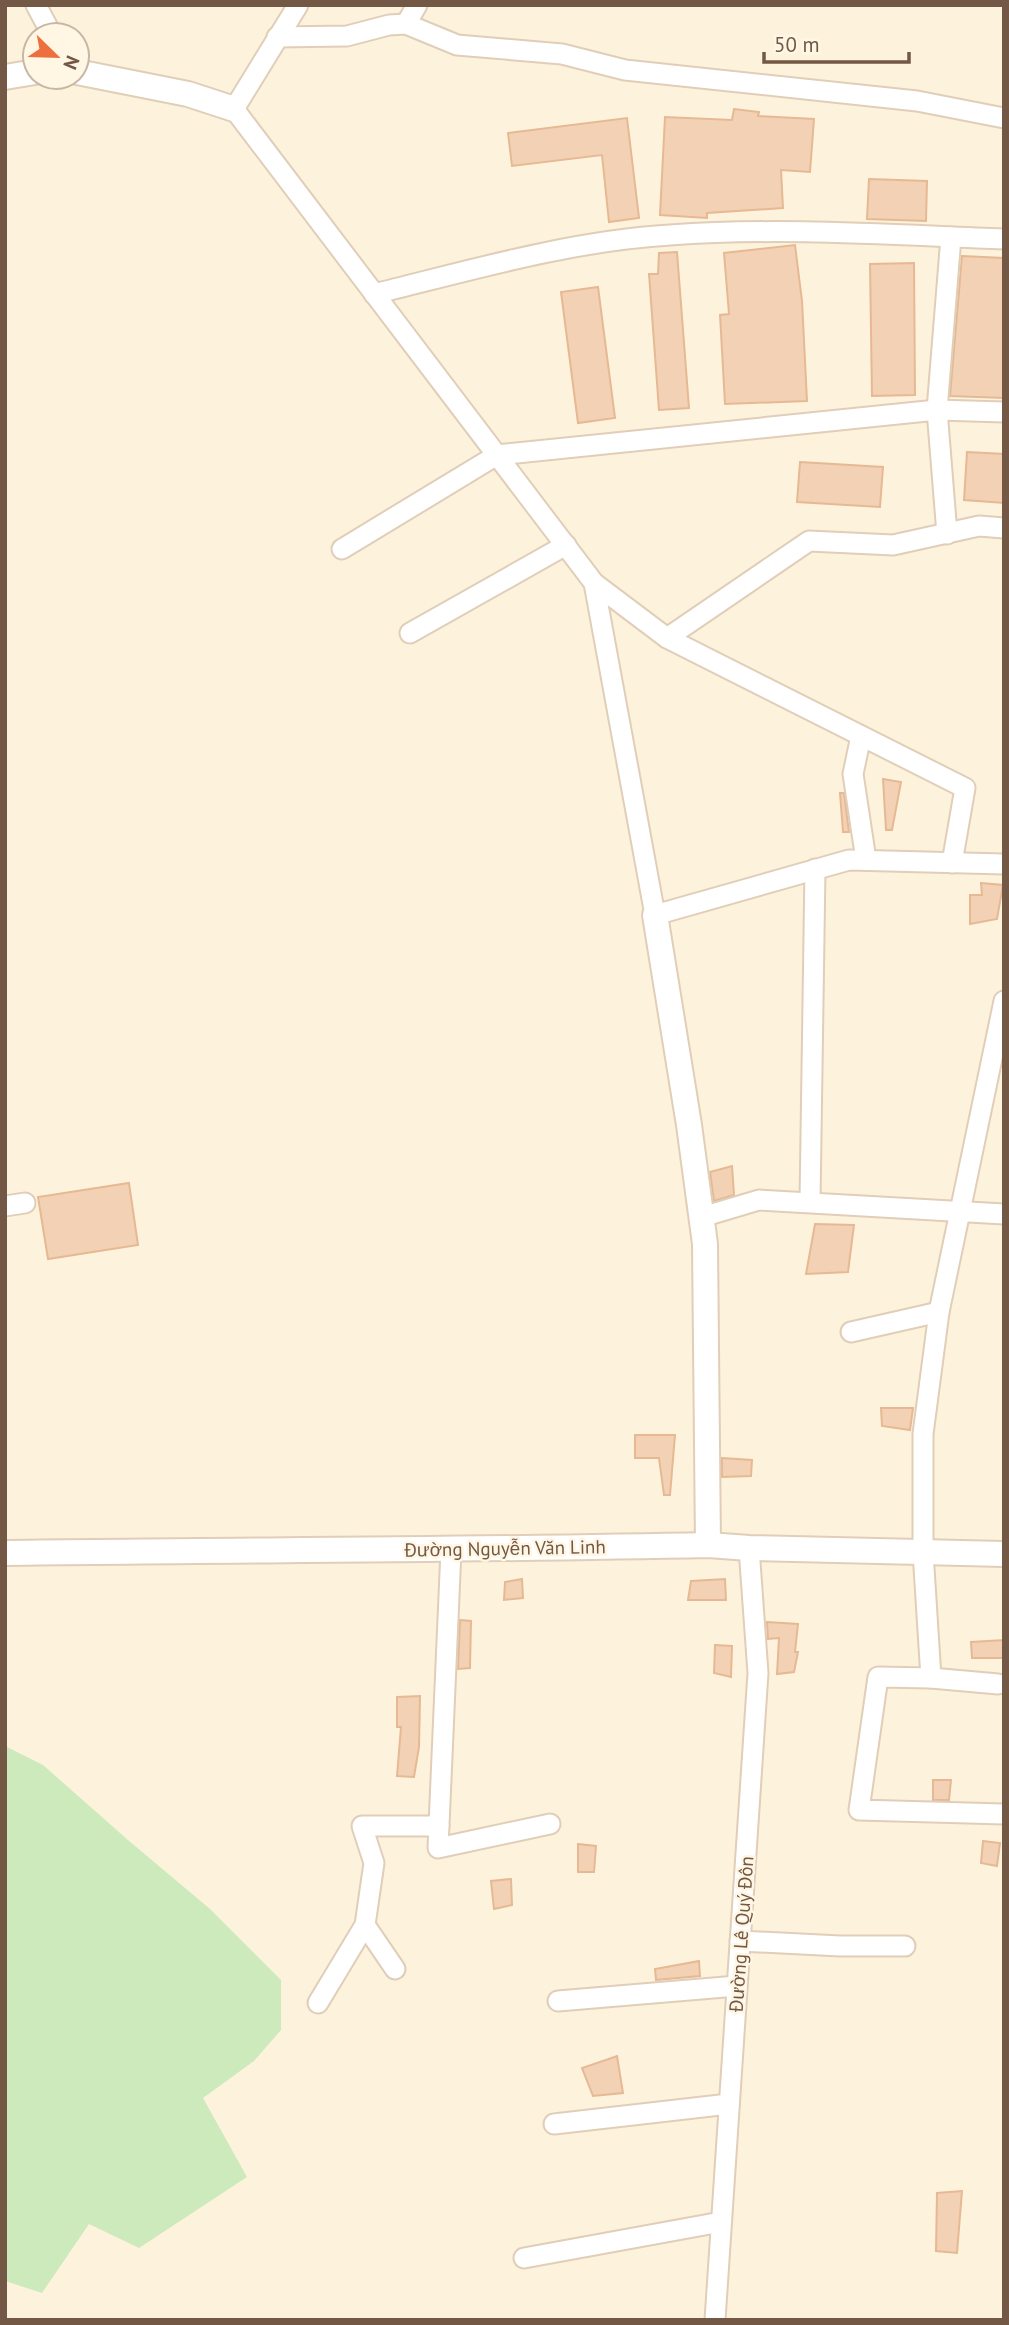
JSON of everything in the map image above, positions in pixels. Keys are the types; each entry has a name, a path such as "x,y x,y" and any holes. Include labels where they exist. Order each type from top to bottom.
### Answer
{"street":[{"path":"36,5 45,21"},
{"path":"234,109 298,5"},
{"path":"407,24 417,5"},
{"path":"277,37 347,36 389,25 407,24 457,45 562,54 625,70 917,101 1004,118"},
{"path":"91,75 188,94 234,109 594,583 667,638 965,788 952,863"},
{"path":"374,293 567,248 669,235 788,231 1004,239"},
{"path":"947,534 937,410 951,237"},
{"path":"342,550 497,455 937,410 1004,412"},
{"path":"667,638 809,541 893,545 979,526 1004,528"},
{"path":"410,633 566,545"},
{"path":"594,583 654,915 702,1217 705,1244 708,1545"},
{"path":"862,736 853,774 866,860"},
{"path":"654,915 849,860 1004,864"},
{"path":"810,1202 815,869"},
{"path":"931,1678 923,1552 923,1434 939,1312 1004,1001"},
{"path":"702,1217 759,1200 1004,1214"},
{"path":"5,1206 26,1202"},
{"path":"851,1332 939,1312"},
{"name":"Đường Nguyễn Văn Linh","path":"5,1553 708,1545 1004,1554"},
{"name":"Đường Lê Quý Đôn","path":"715,2320 758,1673 748,1548"},
{"path":"451,1550 438,1848 550,1824"},
{"path":"998,1684 878,1677 859,1810 1004,1814"},
{"path":"318,2003 365,1925 374,1863 362,1826 439,1826"},
{"path":"365,1925 395,1969"},
{"path":"740,1941 905,1947"},
{"path":"558,2001 737,1986"},
{"path":"554,2124 729,2104"},
{"path":"524,2258 721,2222"}],"green space":[{"path":"5,1746 43,1765 210,1909 281,1980 281,2030 254,2061 203,2098 247,2177 139,2248 89,2224 42,2293 5,2281"}],"building":[{"path":"734,109 759,112 758,116 814,119 810,172 781,170 783,208 707,213 707,218 660,215 665,117 732,120"},
{"path":"627,118 639,218 609,222 602,155 512,166 508,133"},
{"path":"869,179 927,181 926,221 867,219"},
{"path":"795,245 802,301 807,401 725,404 720,315 729,314 724,253"},
{"path":"677,252 689,408 659,410 649,274 658,274 659,253"},
{"path":"962,256 1004,258 1004,398 950,396"},
{"path":"914,263 915,395 872,396 870,264"},
{"path":"598,287 615,418 578,423 561,292"},
{"path":"967,452 1004,454 1004,503 964,500"},
{"path":"800,462 883,467 880,507 797,502"},
{"path":"883,779 901,782 892,830 886,830"},
{"path":"840,793 844,793 849,832 843,832"},
{"path":"981,883 1003,885 997,919 970,924 970,895 982,895"},
{"path":"732,1166 734,1195 714,1201 710,1172"},
{"path":"129,1183 138,1245 48,1259 38,1197"},
{"path":"815,1224 854,1225 848,1272 806,1274"},
{"path":"881,1408 913,1408 910,1430 882,1426"},
{"path":"635,1435 675,1435 670,1495 664,1495 659,1458 635,1458"},
{"path":"722,1458 752,1460 751,1476 722,1477"},
{"path":"522,1579 523,1598 504,1600 505,1582"},
{"path":"725,1579 726,1600 688,1600 691,1581"},
{"path":"460,1620 471,1621 470,1668 458,1669"},
{"path":"767,1622 798,1624 795,1652 798,1652 794,1672 777,1674 779,1638 768,1639"},
{"path":"1004,1640 1004,1658 972,1658 971,1642"},
{"path":"715,1645 732,1646 731,1677 714,1673"},
{"path":"420,1696 419,1747 414,1777 397,1776 401,1727 397,1727 397,1697"},
{"path":"933,1780 951,1780 949,1800 933,1800"},
{"path":"983,1841 1000,1843 997,1866 981,1863"},
{"path":"578,1844 596,1846 594,1872 578,1872"},
{"path":"511,1879 512,1905 494,1909 491,1881"},
{"path":"699,1961 700,1976 656,1980 655,1969"},
{"path":"617,2056 623,2093 593,2096 582,2068"},
{"path":"962,2191 957,2253 936,2251 937,2193"}]}
